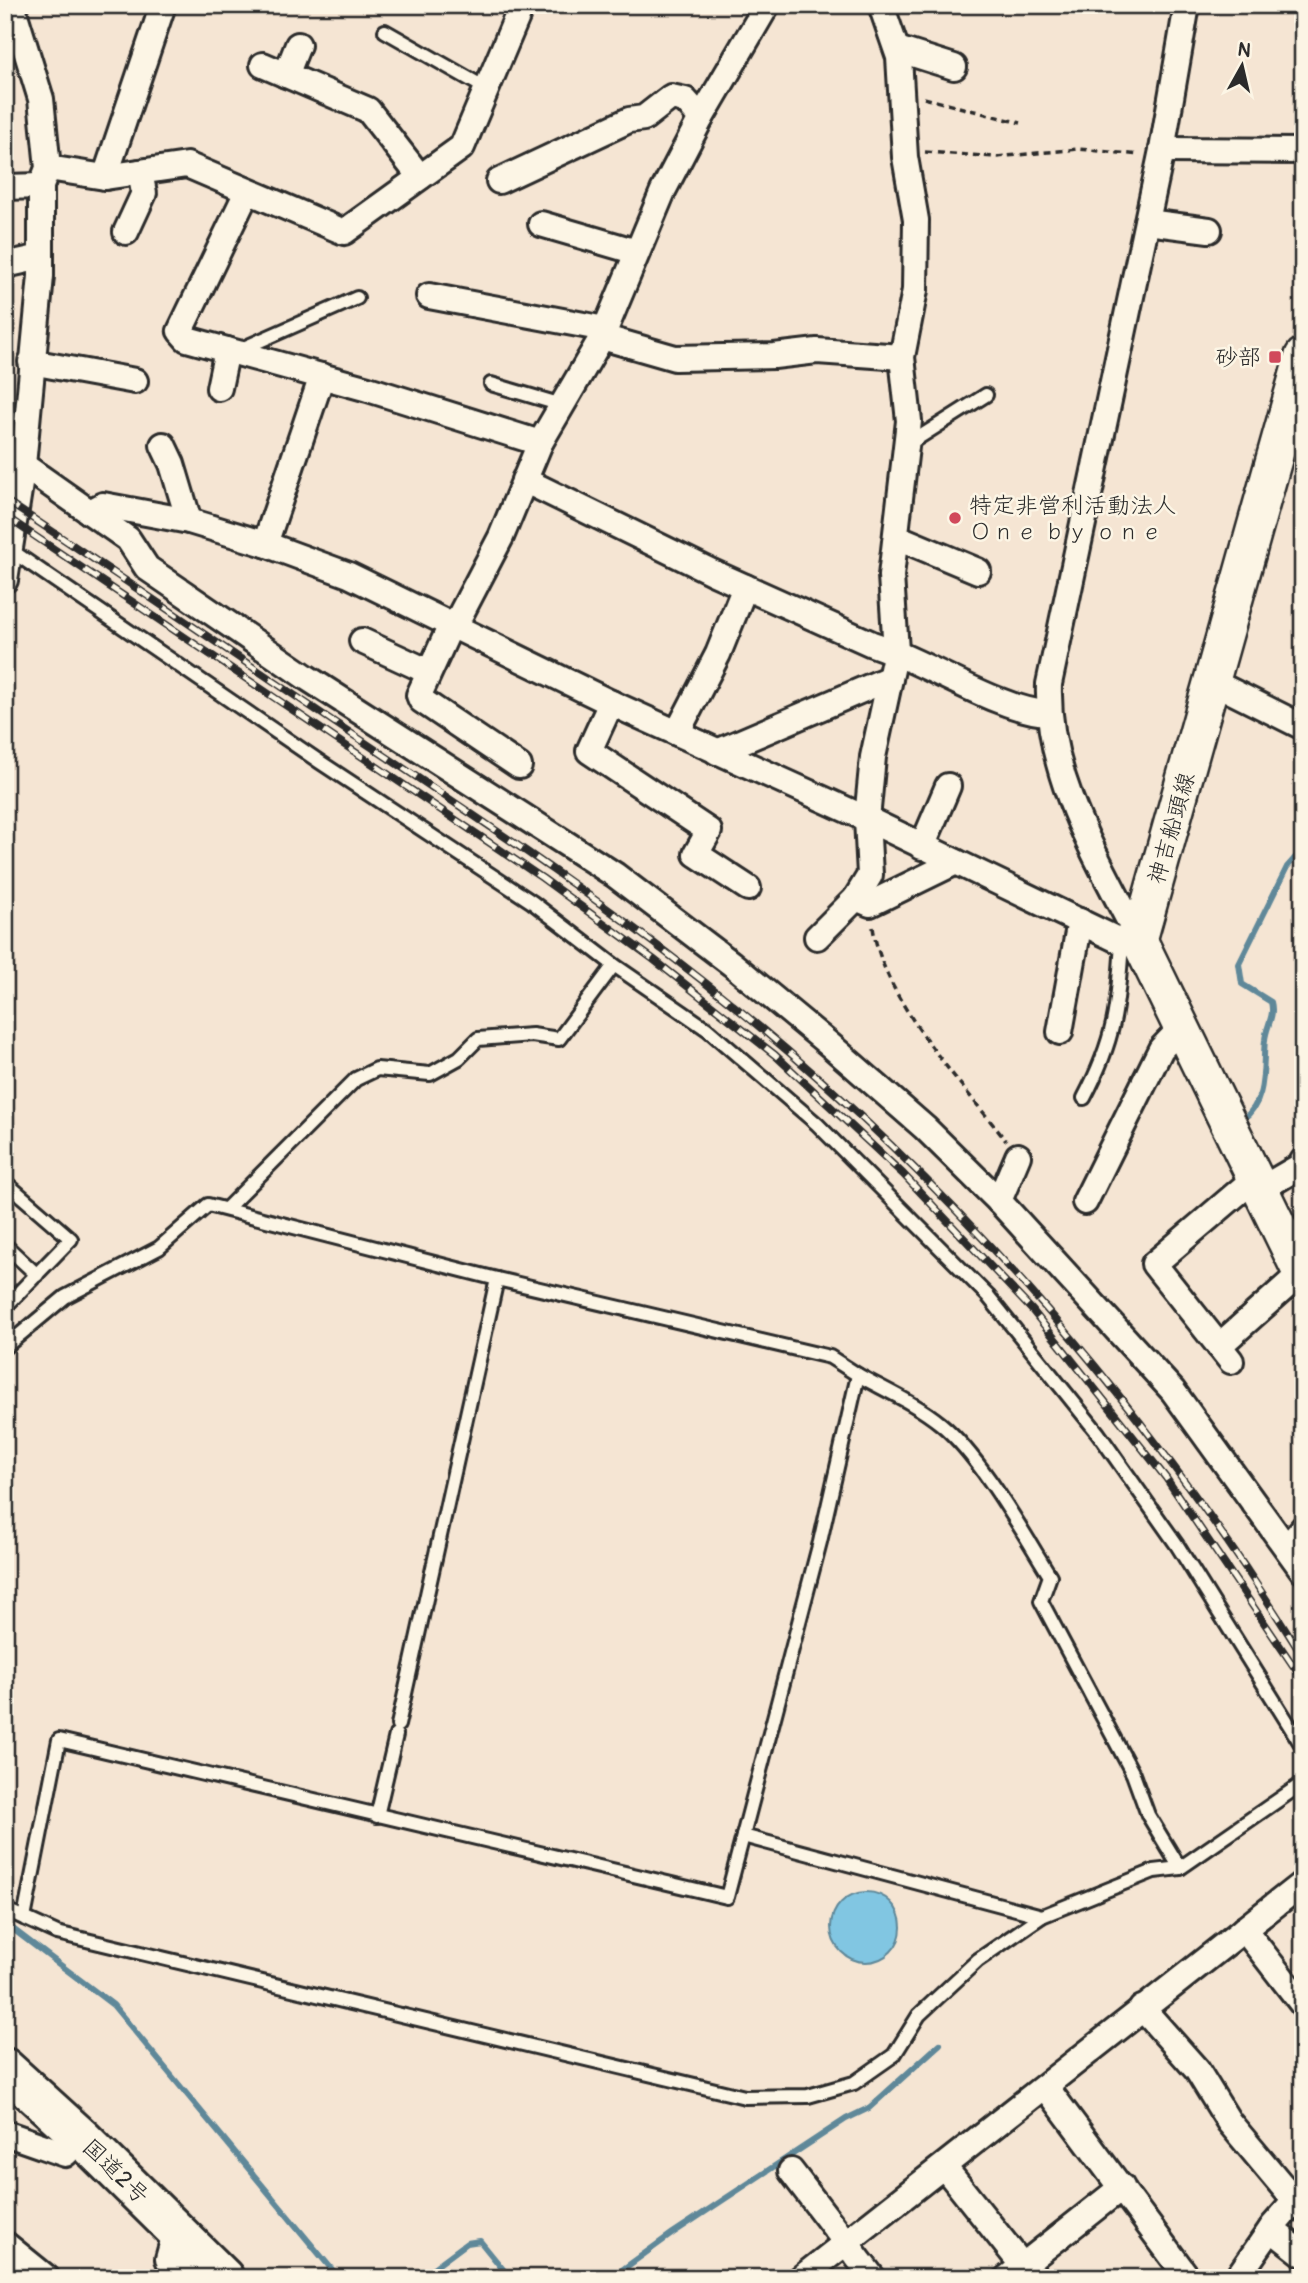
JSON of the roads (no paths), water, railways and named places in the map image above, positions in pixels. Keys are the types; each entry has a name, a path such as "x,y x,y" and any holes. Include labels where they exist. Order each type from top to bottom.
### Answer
{"highway":[{"name":"国道2号","path":"5,2068 82,2138 224,2278"}],"main road":[{"name":"神吉船頭線","path":"1131,941 1213,682 1300,373"},
{"path":"1131,941 1182,1027 1302,1275"}],"street":[{"path":"5,580 7,548 23,465 41,257 45,177 41,99 15,50 12,5"},
{"path":"105,177 163,5"},
{"path":"5,187 45,177 105,177 187,166 344,232 462,147 522,5"},
{"path":"519,766 421,700 419,695 427,671 501,537 540,443 604,333 663,191 701,118 767,5"},
{"path":"863,901 870,875 867,819 873,757 896,651 891,576 909,421 902,357 915,290 916,220 905,154 897,49 881,5"},
{"path":"1131,941 1072,801 1053,747 1048,713 1052,662 1162,154 1186,5"},
{"path":"298,46 275,70 368,110 420,177"},
{"path":"897,49 954,67"},
{"path":"499,181 629,120 644,118 671,97 685,100 701,118"},
{"path":"1162,154 1303,151"},
{"path":"126,232 144,193 140,172"},
{"path":"247,192 180,331 187,339 322,376 540,443"},
{"path":"1147,222 1209,230"},
{"path":"541,224 637,252"},
{"path":"5,265 41,257"},
{"path":"429,296 604,333 674,358 774,356 817,351 902,357"},
{"path":"219,388 230,351"},
{"path":"31,362 135,381"},
{"path":"265,544 322,376"},
{"path":"163,446 172,464 189,521"},
{"path":"23,465 128,539 147,568 306,677 626,883 732,964 830,1045 925,1128 999,1201 1173,1391 1303,1571"},
{"path":"524,480 745,586 872,643 896,651 997,698 1036,713 1048,713"},
{"path":"90,512 103,505 189,521 265,544 349,575 611,703 867,819 1080,921 1131,941"},
{"path":"897,537 978,570"},
{"path":"677,733 718,654 745,586"},
{"path":"362,641 427,671"},
{"path":"717,752 890,678"},
{"path":"1213,682 1303,727"},
{"path":"611,703 589,751 617,780 709,831 695,854 748,888"},
{"path":"922,846 948,786"},
{"path":"817,937 863,901 956,862"},
{"path":"1060,1032 1080,921"},
{"path":"1084,1202 1161,1049 1182,1027"},
{"path":"999,1201 1018,1156"},
{"path":"1302,1275 1225,1354 1154,1264 1258,1183 1303,1164"},
{"path":"801,2278 945,2168 1142,2008 1303,1883"},
{"path":"1244,1929 1303,2005"},
{"path":"1142,2008 1197,2070 1229,2122 1299,2199 1272,2229 1237,2278"},
{"path":"1046,2087 1188,2278"},
{"path":"5,2133 65,2154 82,2138"},
{"path":"945,2168 1015,2272 1122,2187"},
{"path":"791,2171 873,2278"},
{"path":"1272,2229 1303,2253"},
{"path":"176,2230 168,2259 181,2278"},
{"path":"5,2244 47,2278"}],"lane":[{"path":"386,31 486,89"},
{"path":"230,351 357,298"},
{"path":"491,384 562,405"},
{"path":"907,445 986,395"},
{"path":"7,548 320,762 532,902 614,965 707,1029 817,1124 988,1296 1098,1433 1177,1545 1303,1747"},
{"path":"1084,1098 1102,1063 1112,1035 1131,941"},
{"path":"226,1209 356,1079 377,1069 430,1074 459,1058 478,1039 532,1035 559,1039 614,965"},
{"path":"5,1182 71,1240 5,1307"},
{"path":"5,1347 65,1297 159,1248 208,1205 497,1279 830,1357 940,1423 960,1443 1006,1506 1050,1576 1041,1601 1133,1774 1148,1815 1180,1868"},
{"path":"5,1245 37,1275"},
{"path":"377,1816 497,1279"},
{"path":"858,1375 820,1542 727,1897 59,1740 19,1915 57,1933 746,2097 808,2096 854,2083 894,2055 919,2015 978,1960 1042,1916 1154,1871 1180,1868 1303,1783"},
{"path":"1283,1543 1303,1519"},
{"path":"743,1836 1042,1916"}],"water":[{"path":"866,1892 885,1898 895,1908 901,1927 895,1946 885,1956 866,1962 847,1956 837,1946 831,1927 837,1908 847,1898"}],"waterway":[{"path":"1243,1119 1257,1103 1260,1093 1265,1040 1272,1007 1271,1002 1242,984 1239,964 1287,867 1303,849"},
{"path":"1297,1288 1303,1299"},
{"path":"5,1923 113,2005 339,2278"},
{"path":"611,2278 673,2233 846,2119 869,2108 940,2044"},
{"path":"420,2278 467,2243 480,2241 510,2278"}],"railway":[{"path":"5,500 500,833 599,903 697,976 825,1084 903,1157 978,1233 1050,1313 1118,1395 1183,1480 1245,1567 1303,1657"},
{"path":"5,516 542,878 653,959 775,1055 903,1174 1032,1310 1166,1478 1303,1680"}],"place":[{"name":"砂部","path":"1275,357"},
{"name":"特定非営利活動法人 Ｏｎｅ ｂｙ ｏｎｅ","path":"955,518"}]}
